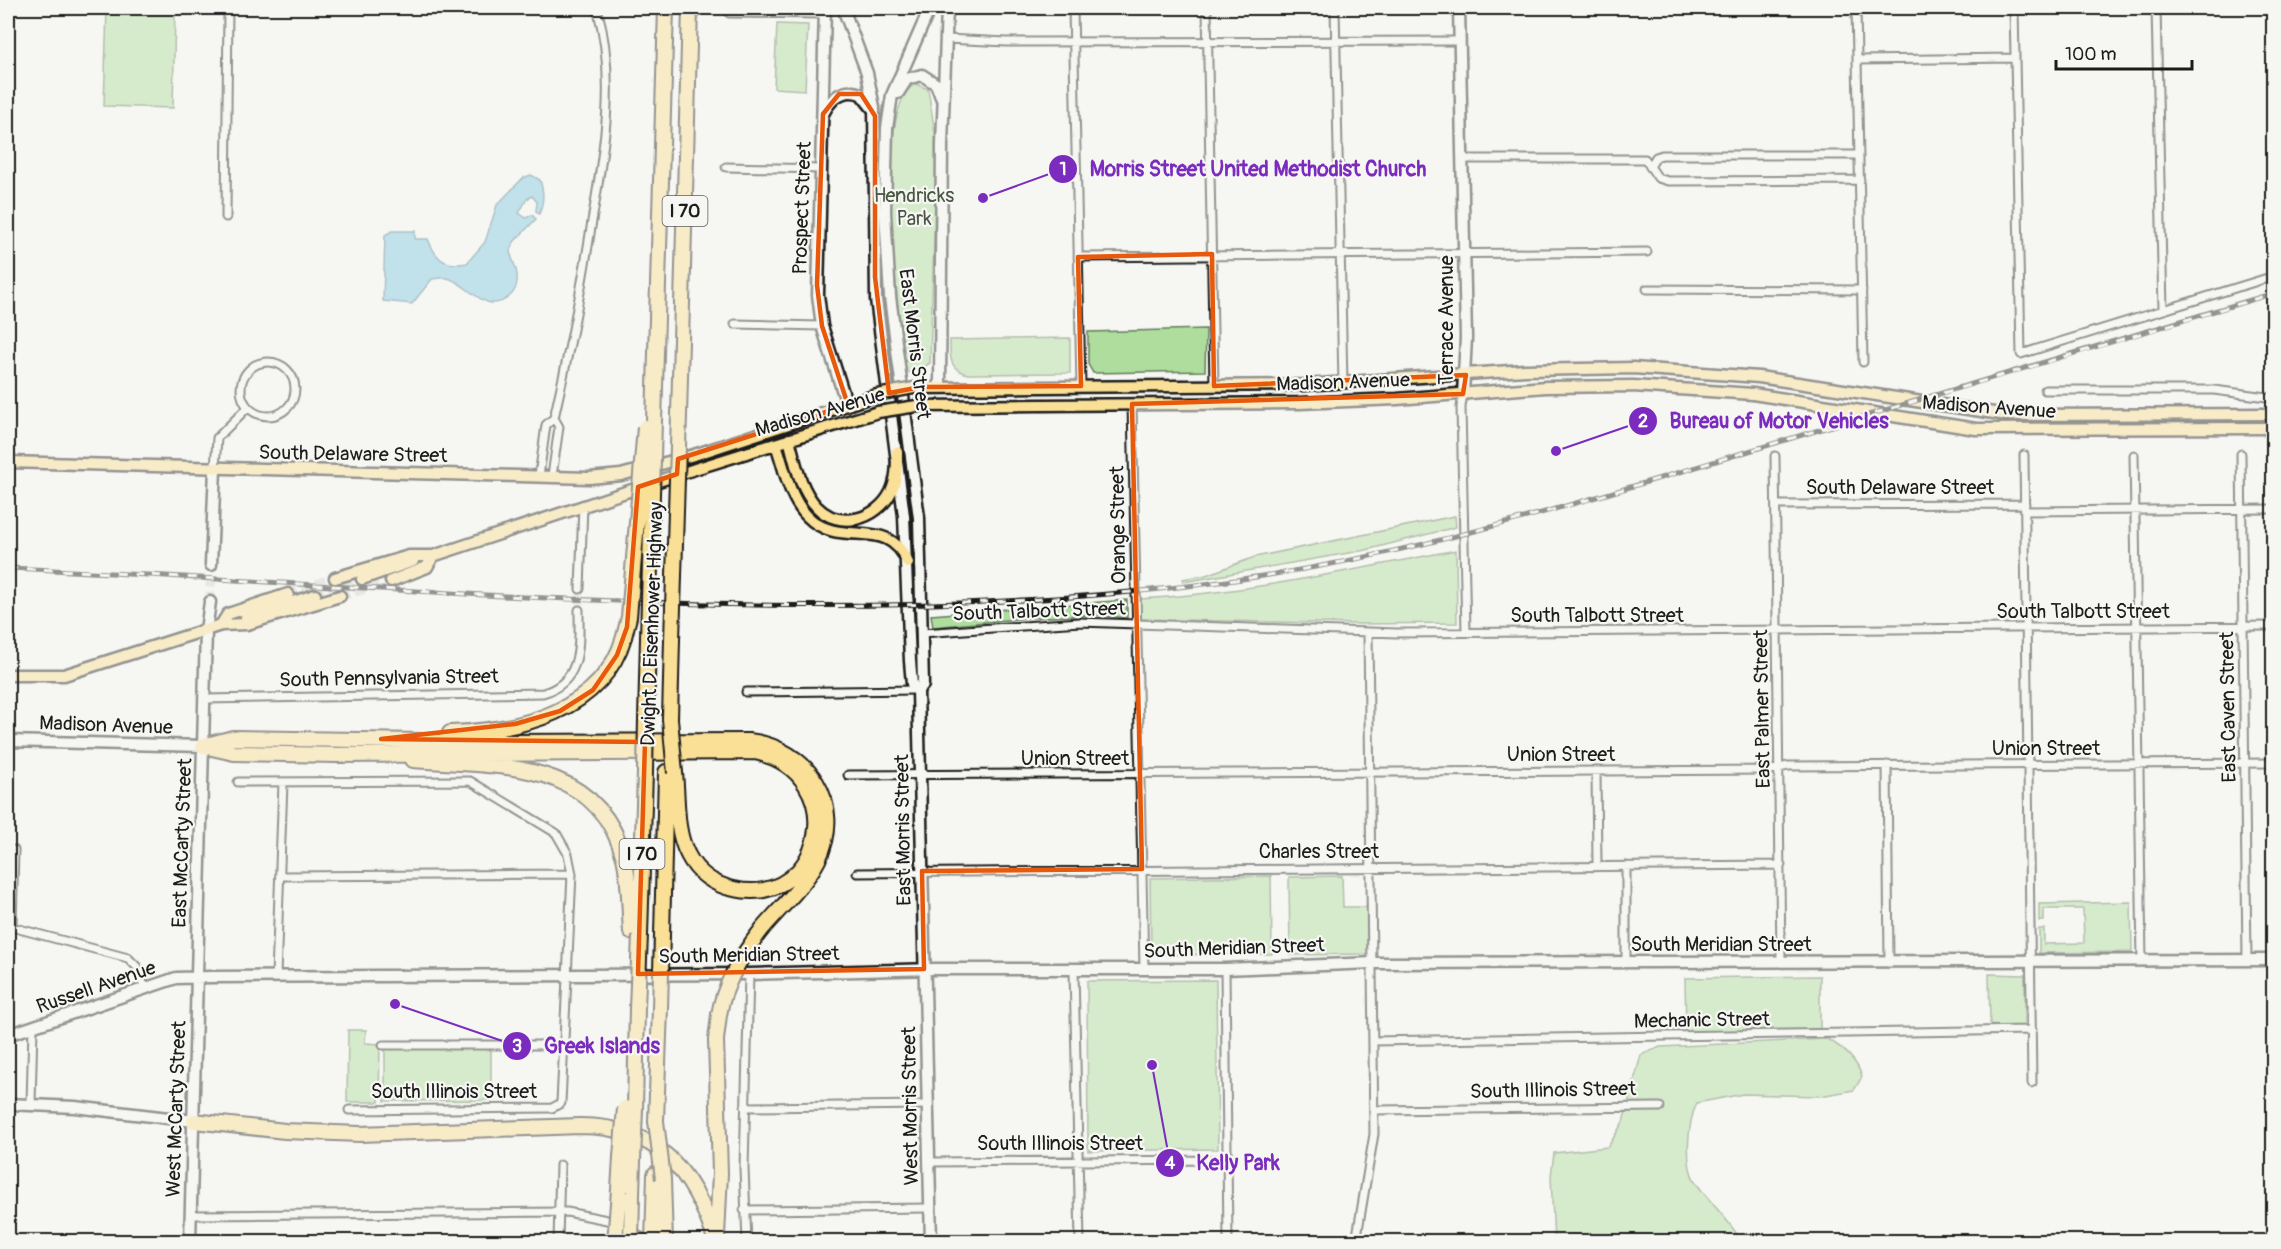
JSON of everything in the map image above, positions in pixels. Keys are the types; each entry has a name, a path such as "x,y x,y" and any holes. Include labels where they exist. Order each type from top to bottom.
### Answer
{"highway":[{"path":"662,8 663,55"},
{"name":"I 70","path":"663,55 666,8"},
{"name":"Dwight D Eisenhower Highway","path":"652,1242 659,1213 656,1121 662,935 671,773 670,719 690,8"},
{"name":"Dwight D Eisenhower Highway","path":"635,934 645,772 649,425 655,353 663,55"},
{"path":"381,739 483,730 543,717 560,711 593,690 617,655 629,617 649,425"},
{"path":"203,746 233,738 486,742 748,741 784,751 805,766 820,787 828,810 825,843 815,866 764,928 733,975 719,1015 716,1040 720,1173 716,1242"},
{"path":"203,746 234,753 336,755 602,751 742,751 763,754 783,762 799,775 815,802 816,836 805,862 783,882 764,890 738,890 711,880 693,863 682,840 671,773"},
{"path":"336,755 527,768 571,786 593,803 619,842 626,867 635,934 638,988 636,1050 627,1159 632,1196 631,1242"},
{"path":"194,1121 333,1134 580,1126 615,1129 652,1144 679,1167 701,1199 716,1242"},
{"path":"615,1242 619,1190 627,1159"},
{"path":"659,1213 665,1242"}],"main road":[{"name":"East Morris Street","path":"843,8 870,81 875,116 876,299 897,452 908,562 912,684 918,690"},
{"name":"East Morris Street","path":"924,969 918,690 922,685 919,519 887,264 887,128 894,88 930,8"},
{"name":"East Morris Street","path":"940,386 947,8"},
{"name":"Terrace Avenue","path":"1459,8 1466,375 1463,394"},
{"name":"Prospect Street","path":"824,11 817,285 822,326 848,405"},
{"path":"887,128 896,96 904,81 913,76 931,79 936,84 944,105"},
{"path":"823,114 833,98 851,92 865,97 875,116"},
{"name":"Madison Avenue","path":"694,455 877,395 914,388 1343,384 1572,368 1673,369 1759,377 1999,415 2274,414"},
{"name":"Madison Avenue","path":"335,578 409,556 433,556 789,439 878,412 917,406 1330,402 1555,387 1666,387 1753,394 1976,429 2274,428"},
{"path":"789,439 808,496 823,512 843,520 861,518 885,502 894,483 897,452"},
{"path":"776,444 797,503 808,517 830,531 892,539 902,549 908,562"},
{"name":"South Delaware Street","path":"8,462 589,478 621,475 694,455"},
{"path":"211,566 215,469"},
{"name":"Madison Avenue","path":"391,581 427,567 433,556"},
{"name":"Madison Avenue","path":"362,579 412,563 418,557"},
{"path":"221,625 228,614 288,594"},
{"path":"239,623 245,618 315,595"},
{"path":"8,675 64,675 221,625 247,624 340,596"},
{"name":"East McCarty Street","path":"196,978 206,630 210,602"},
{"name":"Madison Avenue","path":"8,741 203,746"},
{"name":"South Meridian Street","path":"196,978 748,974 924,969 1225,969 1373,963 2274,960"},
{"name":"West Morris Street","path":"924,969 931,1242"},
{"name":"Russell Avenue","path":"8,1035 176,978 196,978"},
{"name":"West McCarty Street","path":"190,1242 196,978"},
{"path":"8,1104 75,1107 194,1121"}],"street":[{"path":"226,217 228,8"},
{"path":"539,476 546,425 554,418 587,256 605,136 606,67 597,8"},
{"path":"1073,8 1081,386"},
{"path":"1207,8 1214,386"},
{"path":"1335,8 1343,384"},
{"path":"1856,8 1863,362"},
{"path":"2014,8 2021,354 2274,276"},
{"path":"2156,8 2163,310"},
{"path":"729,13 824,11"},
{"path":"946,39 1460,41"},
{"path":"1857,60 2015,58"},
{"path":"1650,167 1656,157 1662,155 1860,155"},
{"path":"1462,159 1645,159 1658,178 1668,181 1860,180"},
{"path":"726,167 821,169"},
{"path":"1078,257 1212,254 1647,252"},
{"path":"1647,289 1862,290"},
{"path":"735,324 822,326"},
{"path":"268,362 278,364 288,372 294,382 295,393 286,409 278,414 266,416 248,407 241,390 249,370 268,362"},
{"path":"2045,390 2214,390 2274,398"},
{"name":"Terrace Avenue","path":"1463,394 1461,407 1466,632"},
{"name":"Orange Street","path":"1132,404 1144,969"},
{"path":"215,469 217,438 248,407"},
{"path":"552,476 559,427 554,418"},
{"name":"East Caven Street","path":"2241,454 2247,960"},
{"path":"2024,455 2032,1083"},
{"path":"2134,455 2142,961"},
{"name":"East Palmer Street","path":"1775,456 1781,961"},
{"path":"580,589 583,505"},
{"name":"South Delaware Street","path":"1776,505 2135,511 2274,509"},
{"name":"South Pennsylvania Street","path":"204,699 533,695 556,688 569,676 578,654 579,610"},
{"name":"South Talbott Street","path":"922,633 1080,622 1368,632 2274,626"},
{"path":"1356,1242 1373,1141 1374,1110 1368,632"},
{"path":"746,692 918,690"},
{"name":"Union Street","path":"848,775 1596,771 1887,765 2274,763"},
{"path":"1887,765 1889,963"},
{"path":"1596,771 1598,866"},
{"path":"238,782 470,781 552,830 566,849 572,874 570,962 566,975 564,1045 383,1045"},
{"path":"276,976 283,783"},
{"path":"14,850 10,926 131,959 137,967 145,989"},
{"name":"Charles Street","path":"857,873 1781,864"},
{"path":"1626,866 1626,962"},
{"path":"281,876 572,874"},
{"path":"1225,969 1228,1242"},
{"path":"1074,970 1080,1242"},
{"path":"747,1242 744,1210 748,974"},
{"path":"31,1104 33,1027"},
{"name":"Mechanic Street","path":"1373,1041 2032,1030"},
{"name":"South Illinois Street","path":"349,1110 552,1108 559,1106 563,1099 564,1045"},
{"path":"745,1107 929,1105"},
{"name":"South Illinois Street","path":"1374,1110 1660,1107"},
{"name":"South Illinois Street","path":"930,1162 1226,1160"},
{"path":"558,1242 560,1165"},
{"path":"744,1210 930,1208"},
{"path":"191,1215 559,1211 607,1220 652,1242"}],"highlighted area":[{"path":"839,94 861,94 875,116 875,277 889,393 921,387 1081,386 1078,257 1212,254 1214,386 1466,375 1463,394 1430,397 1132,404 1142,869 922,871 924,969 638,974 645,742 381,739 515,724 560,711 593,690 617,655 627,627 638,487 677,474 678,459 848,405 822,326 817,285 823,114"}],"green space":[{"path":"107,8 175,8 173,108 104,106"},
{"path":"777,24 808,25 805,90 774,88"},
{"name":"Hendricks Park","path":"916,84 928,89 935,133 936,173 930,363 919,370 906,373 894,267 891,172 894,131 902,100"},
{"path":"1206,329 1205,371 1093,373 1088,364 1088,332"},
{"path":"1070,338 1070,373 968,374 954,366 951,357 950,340"},
{"path":"1455,516 1456,527 1366,550 1183,582 1183,579 1206,575 1255,557"},
{"path":"1456,550 1457,623 1361,624 1140,619 1139,599 1259,586"},
{"path":"1127,600 1127,618 1093,615 1027,618 933,627 931,615"},
{"path":"1271,876 1272,954 1151,955 1150,878"},
{"path":"1342,876 1343,907 1367,907 1368,954 1290,955 1289,877"},
{"path":"2131,902 2132,952 2039,953 2039,929 2044,929 2044,944 2084,943 2083,909 2044,909 2044,921 2039,921 2039,904"},
{"path":"1989,974 2025,975 2025,1028 1990,1025"},
{"path":"1820,976 1820,1032 1686,1033 1685,978"},
{"path":"1216,980 1218,1149 1088,1151 1087,981"},
{"path":"348,1030 366,1030 365,1043 380,1044 379,1102 347,1102"},
{"path":"1827,1039 1838,1046 1857,1065 1862,1077 1854,1090 1820,1096 1743,1094 1697,1103 1691,1120 1688,1142 1692,1174 1741,1241 1554,1242 1551,1176 1554,1153 1608,1147 1623,1122 1641,1055 1660,1047"},
{"path":"491,1048 491,1100 385,1101 385,1049"}],"water":[{"path":"531,175 540,180 543,201 539,214 536,211 537,202 532,196 527,199 519,213 526,218 532,215 536,219 514,242 510,252 516,269 517,283 510,296 501,302 485,301 455,281 443,278 432,279 412,304 383,301 385,235 392,231 415,231 415,239 428,239 438,257 448,263 467,263 485,242 497,205 523,178"}],"tunnel":[{"path":"210,602 211,565"},
{"path":"288,594 335,578"},
{"path":"315,595 362,579"},
{"path":"340,596 391,581"},
{"path":"579,610 580,589"}],"railway":[{"path":"8,568 468,594 775,605 929,604 1082,596 1235,580 1361,558 1546,512 2274,293"}],"place":[{"name":"Morris Street United Methodist Church","path":"983,198"},
{"name":"Bureau of Motor Vehicles","path":"1556,451"},
{"name":"Greek Islands","path":"395,1004"},
{"name":"Kelly Park","path":"1152,1065"}]}
